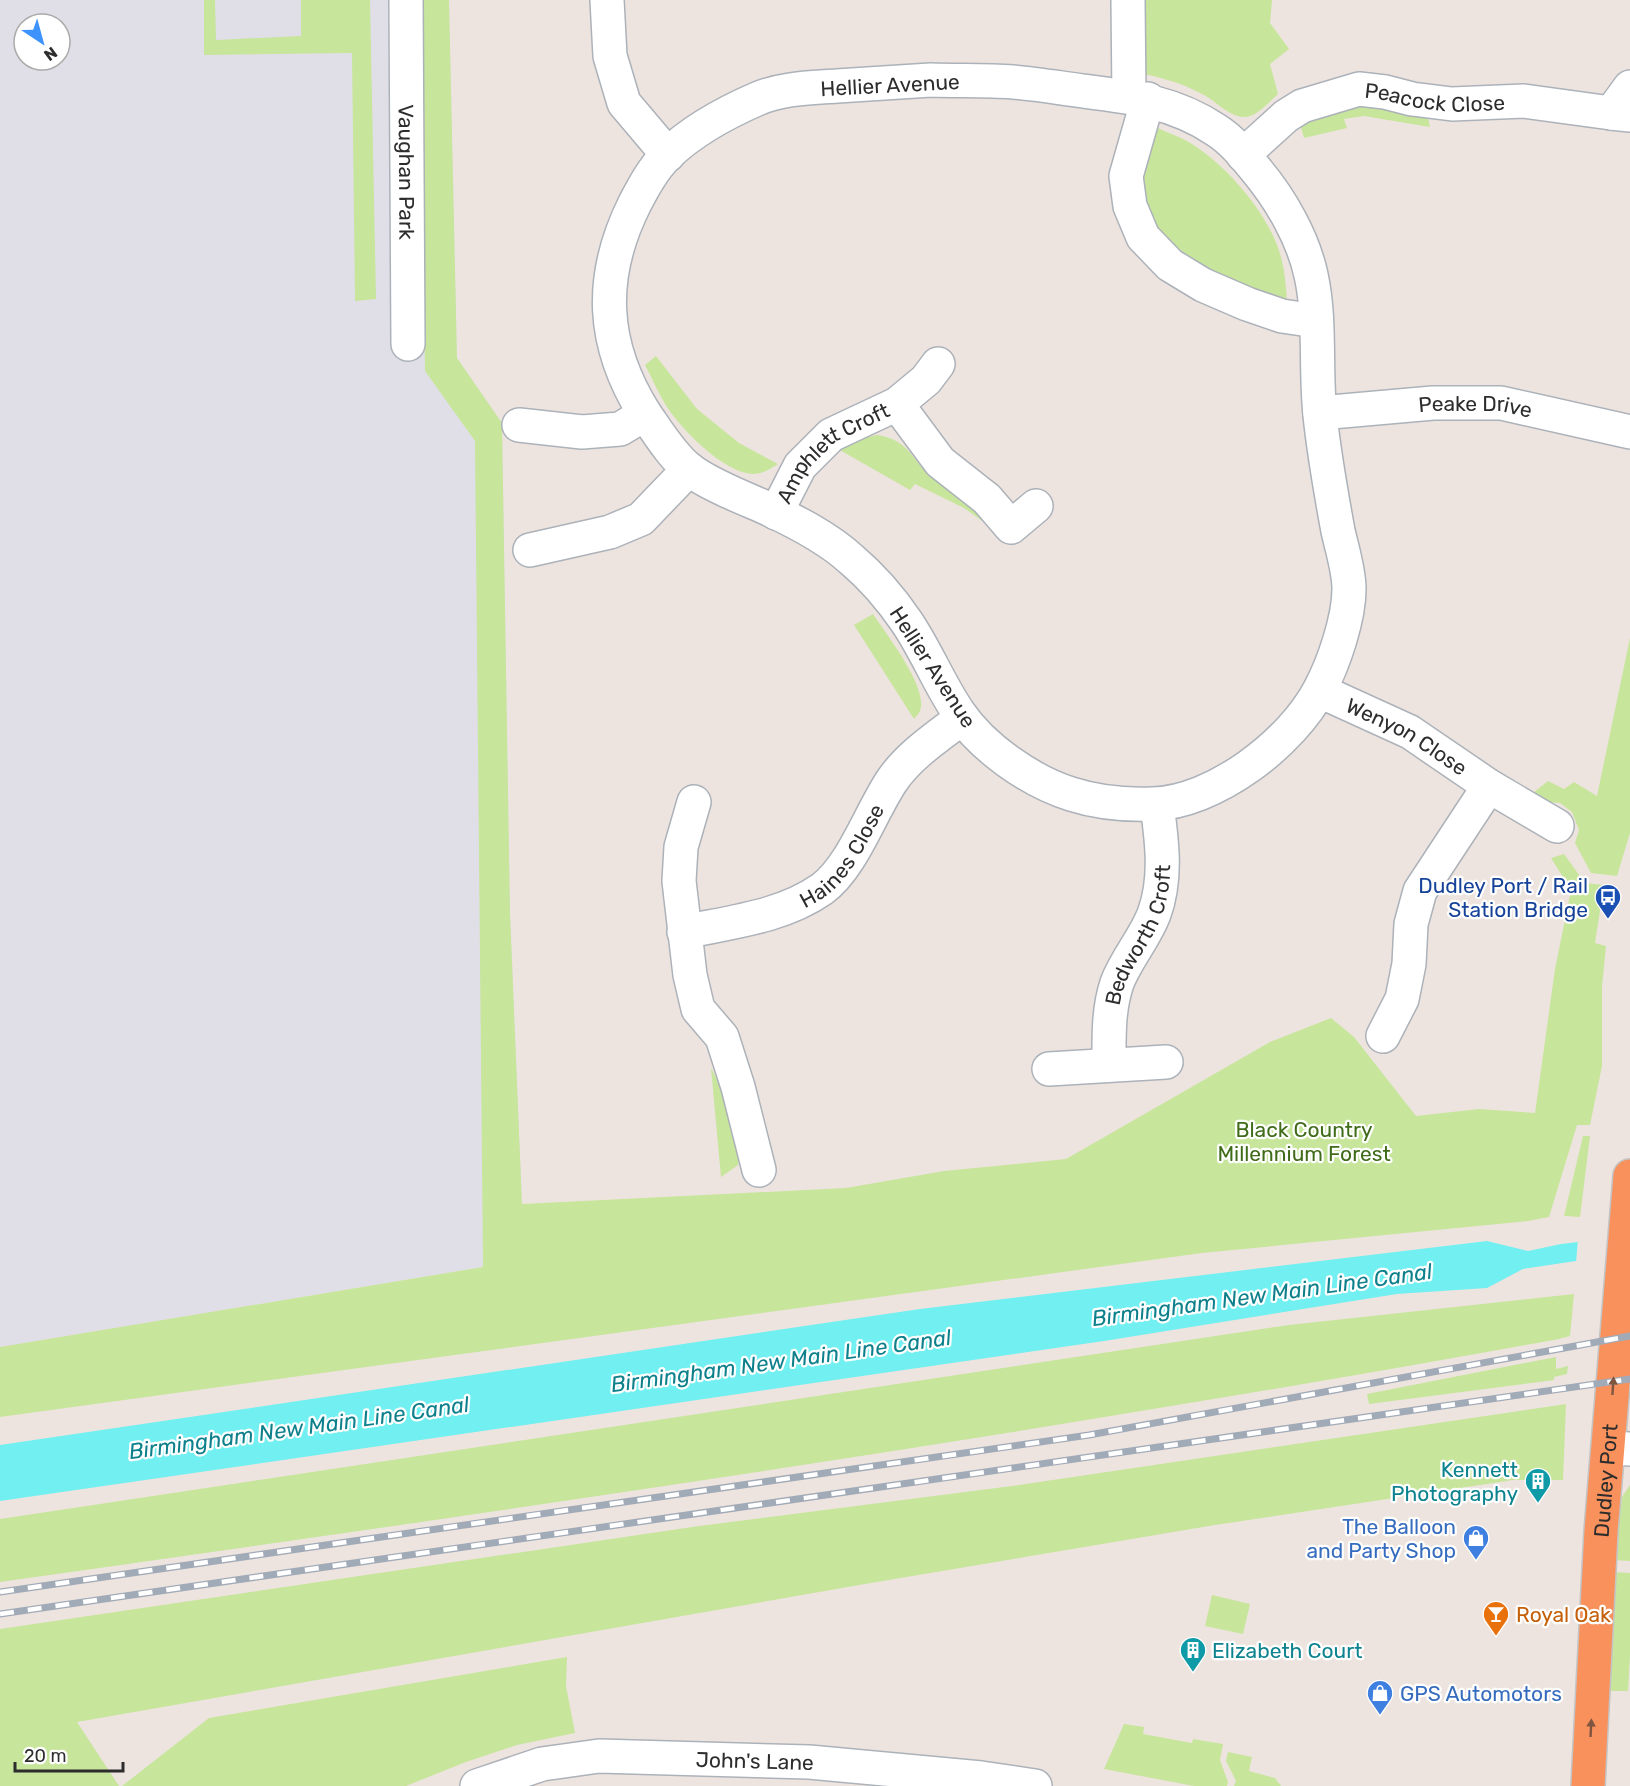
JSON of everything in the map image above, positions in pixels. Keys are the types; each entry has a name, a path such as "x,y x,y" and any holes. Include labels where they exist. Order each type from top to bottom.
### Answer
{"highway":[{"name":"Dudley Port","path":"1588,1786 1601,1531 1619,1449 1630,1176"}],"street":[{"name":"Vaughan Park","path":"406,0 408,345"},
{"path":"607,0 610,56 624,103 668,155"},
{"path":"1128,0 1138,98 1126,176 1130,206 1143,237 1170,265 1203,285 1246,304 1282,316 1316,321"},
{"name":"Hellier Avenue","path":"931,80 998,81 1138,98 1189,114 1222,133 1265,181 1299,240 1310,273 1316,321 1320,413 1333,504 1349,587 1342,634 1320,691 1287,734 1228,782 1197,796 1157,805 1112,802 1072,795 1034,778 995,752 962,718 908,624 881,589 851,559 821,537 731,493 689,469 658,433 634,396 618,359 609,323 609,285 615,251 646,182 668,155 727,113 764,95 795,89 931,80"},
{"name":"Peacock Close","path":"1244,155 1286,116 1302,106 1359,89 1452,104 1524,101 1620,114 1630,87"},
{"name":"Amphlett Croft","path":"776,513 800,466 831,435 897,404 926,380 938,364"},
{"name":"Peake Drive","path":"1320,413 1432,403 1502,403 1630,432"},
{"name":"Amphlett Croft","path":"897,404 940,462 987,498 1011,527 1036,506"},
{"path":"519,425 582,432 620,429 645,414"},
{"path":"530,550 610,532 641,519 689,469"},
{"name":"Wenyon Close","path":"1320,691 1410,732 1489,786 1557,826"},
{"name":"Haines Close","path":"684,932 763,916 795,904 823,888 844,867 892,780 922,748 962,718"},
{"name":"Wenyon Close","path":"1383,1036 1402,999 1409,964 1411,924 1420,891 1489,786"},
{"path":"694,802 681,847 679,881 690,975 698,1009 722,1037 738,1087 759,1170"},
{"name":"Bedworth Croft","path":"1109,1065 1109,1016 1118,982 1154,915 1161,884 1162,847 1157,805"},
{"path":"1049,1069 1166,1062"},
{"name":"John's Lane","path":"477,1786 542,1764 599,1756 809,1762 981,1778 1035,1786"}],"shaded area":[{"path":"0,0 449,0 457,358 502,423 510,913 522,1204 483,1267 0,1347"}],"green space":[{"path":"204,0 215,0 216,40 301,36 301,0 370,0 376,299 355,301 352,53 204,55"},
{"name":"Black Country Millennium Forest","path":"419,0 449,0 457,358 502,423 510,913 522,1204 846,1188 944,1171 1066,1159 1270,1042 1331,1018 1354,1037 1416,1116 1479,1109 1535,1113 1555,969 1571,890 1551,858 1564,854 1585,883 1614,886 1612,899 1602,898 1595,943 1606,946 1602,987 1602,1066 1590,1125 1577,1125 1549,1217 1528,1221 1202,1253 0,1417 0,1347 483,1267 475,441 425,371"},
{"path":"1139,0 1272,0 1270,23 1289,49 1270,64 1278,94 1253,115 1243,117 1232,114 1187,87 1140,73"},
{"path":"1371,103 1427,114 1430,127 1364,116 1344,119 1347,128 1304,138 1300,124 1325,110"},
{"path":"1158,128 1195,146 1222,167 1247,195 1276,241 1283,268 1287,302 1211,273 1179,249 1152,222 1136,190 1144,158"},
{"path":"656,356 697,409 739,443 778,464 760,473 742,472 730,467 706,450 676,419 660,394 645,365"},
{"path":"877,435 899,443 923,469 936,471 975,504 988,525 964,508 915,484 910,490 838,449 856,440"},
{"path":"873,614 913,675 921,701 920,711 914,719 854,625"},
{"path":"1630,638 1630,833 1617,876 1591,873 1575,843 1579,830 1572,812 1560,803 1547,802 1533,793 1548,781 1564,789 1574,782 1597,796"},
{"path":"711,1068 734,1112 743,1140 738,1165 721,1177"},
{"path":"1583,1136 1590,1136 1580,1217 1564,1216"},
{"path":"1574,1294 1570,1336 1559,1339 975,1438 0,1582 0,1519 1289,1325"},
{"path":"1556,1357 1556,1369 1568,1366 1567,1374 1554,1377 1554,1380 1369,1404 1367,1394"},
{"path":"1566,1404 1563,1480 1513,1480 1215,1525 77,1722 119,1786 0,1786 0,1629 699,1526 1019,1485"},
{"path":"1630,1485 1630,1561 1613,1560 1622,1497"},
{"path":"1612,1572 1630,1573 1628,1691 1602,1691"},
{"path":"1212,1595 1250,1604 1243,1634 1205,1626"},
{"path":"567,1657 566,1686 575,1733 517,1745 406,1786 122,1786 209,1718"},
{"path":"1124,1724 1144,1727 1143,1734 1192,1743 1193,1739 1223,1744 1220,1760 1228,1782 1227,1786 1194,1786 1104,1769"},
{"path":"1228,1752 1252,1757 1249,1771 1275,1778 1281,1786 1234,1786 1236,1781 1226,1761"}],"water":[{"name":"Birmingham New Main Line Canal","path":"1630,1236 1630,1253 1523,1269 1487,1288 1397,1294 1104,1341 0,1501 0,1445 920,1309 1487,1241 1528,1251 1561,1244"}],"pier":[{"path":"1630,1233 1630,1256 1576,1263 1578,1239"}],"railway":[{"path":"0,1592 1089,1435 1630,1336"},
{"path":"0,1614 1630,1379"}],"place":[{"name":"Dudley Port / Rail Station Bridge","path":"1608,920"},
{"name":"Kennett Photography","path":"1538,1504"},
{"name":"The Balloon and Party Shop","path":"1476,1561"},
{"name":"Royal Oak","path":"1496,1637"},
{"name":"Elizabeth Court","path":"1193,1673"},
{"name":"GPS Automotors","path":"1380,1716"}]}
